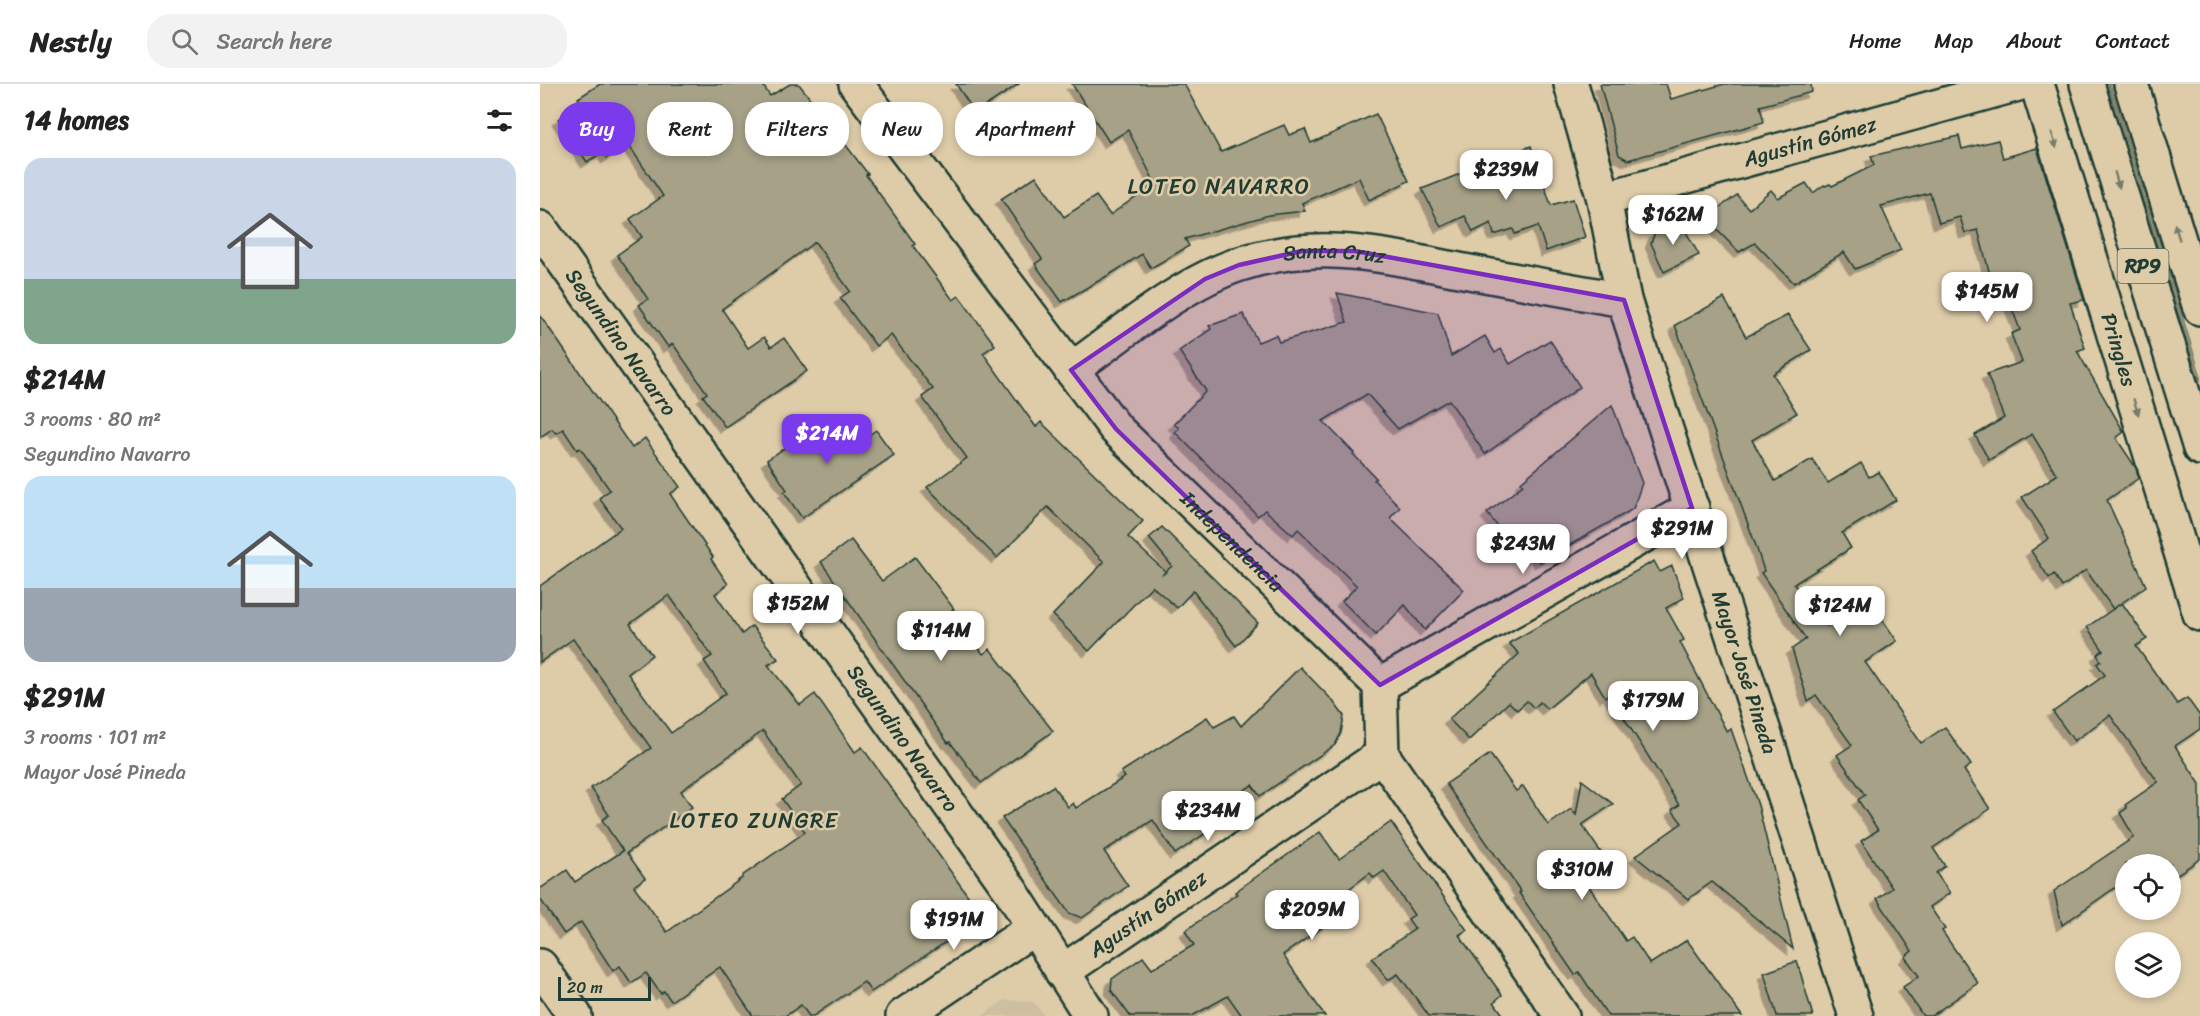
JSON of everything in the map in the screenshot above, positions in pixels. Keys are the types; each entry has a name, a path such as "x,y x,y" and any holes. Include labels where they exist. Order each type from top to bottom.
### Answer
{"street":[{"name":"Independencia","path":"856,84 1116,429 1380,685"},
{"name":"Mayor José Pineda","path":"1571,84 1604,199 1624,300 1857,1016"},
{"name":"Agustín Gómez","path":"1604,199 2018,84"},
{"name":"Pringles","path":"2037,84 2200,614"},
{"name":"RP9","path":"2087,84 2200,448"},
{"name":"RP9","path":"2131,84 2200,308"},
{"name":"Segundino Navarro","path":"540,228 995,868 1091,1016"},
{"name":"Santa Cruz","path":"1071,370 1170,300 1205,279 1269,256 1302,251 1355,251 1624,300"},
{"path":"1562,1016 1382,755 1380,685 1692,508"},
{"name":"Agustín Gómez","path":"1062,972 1382,755"},
{"path":"903,1016 1034,928"},
{"path":"540,966 563,1012"}],"highlighted area":[{"path":"1302,251 1355,251 1624,300 1692,508 1380,685 1116,429 1071,370 1205,279 1239,265"}],"shaded area":[{"path":"2108,84 2110,84 2200,374 2200,382"},
{"path":"1005,1000 1034,1002 1044,1016 982,1016"}],"building":[{"path":"600,84 762,84 770,96 790,84 799,84 813,102 745,102 745,156 849,156 849,149 915,244 913,246 953,300 959,296 995,345 983,353 1036,427 1041,422 1143,521 1128,537 1166,572 1172,566 1149,538 1162,527 1258,623 1236,646 1193,591 1177,608 1152,586 1089,651 1053,615 1104,562 1048,507 997,558 927,487 967,458 922,397 933,389 891,335 876,346 840,298 850,291 815,242 722,309 748,348 764,337 771,347 784,338 807,371 725,427 703,396 707,393 673,344 668,347 639,305 648,299 617,255 642,237 630,219 663,196 635,154 635,102 581,102 578,98"},
{"path":"956,84 1019,84 992,102 968,102"},
{"path":"1072,84 1184,84 1221,152 1284,125 1289,135 1305,129 1311,143 1376,114 1409,181 1369,200 1359,178 1302,203 1305,211 1269,215 1185,239 1189,246 1151,268 1142,254 1062,302 1035,264 1042,259 1001,199 1036,176 1064,217 1096,196 1110,215 1155,183 1128,130 1109,142 1096,122 1096,102 1083,102"},
{"path":"1600,84 1666,84 1671,99 1724,84 1811,84 1812,92 1760,106 1764,122 1628,160 1619,155"},
{"path":"1959,136 1962,149 1998,140 2003,158 2037,148 2084,300 2070,303 2085,348 2077,351 2124,432 2116,438 2136,468 2139,478 2107,500 2146,586 2113,609 2086,570 2062,587 2054,574 2049,578 2031,551 2049,538 2022,497 2057,475 2032,434 1989,460 1975,435 2004,418 1987,374 2022,362 2011,334 2020,330 2004,287 1994,290 1978,230 1965,233 1960,217 1939,223 1930,193 1881,206 1901,250 1855,269 1844,252 1794,283 1755,243 1739,252 1705,218 1737,195 1749,209 1771,190 1778,198 1806,183 1813,193 1824,185 1832,186 1874,165 1871,156"},
{"path":"1531,146 1551,205 1573,199 1585,237 1546,251 1538,226 1515,234 1513,229 1494,235 1491,223 1473,232 1465,216 1441,227 1422,189"},
{"path":"583,156 597,156 587,162"},
{"path":"1679,219 1699,255 1664,272 1651,243 1655,232"},
{"path":"1337,293 1438,313 1451,356 1485,336 1495,353 1501,349 1510,364 1550,340 1580,387 1485,454 1449,400 1398,429 1367,394 1323,421 1400,507 1390,518 1464,590 1425,630 1405,605 1376,635 1342,601 1357,586 1298,529 1293,535 1265,510 1258,516 1175,432 1179,428 1174,424 1206,391 1179,351 1211,329 1209,326 1243,314 1258,342 1276,335 1279,342 1347,322"},
{"path":"1724,298 1746,337 1788,315 1811,350 1773,374 1797,413 1752,440 1775,481 1812,459 1828,483 1861,463 1869,477 1879,472 1896,500 1842,533 1851,548 1794,584 1827,626 1868,598 1897,641 1865,662 1921,743 1945,727 1971,765 1964,770 1990,809 1933,848 1945,866 1936,873 1950,893 1930,907 1945,929 1942,931 1978,983 1931,1016 1923,1016 1903,987 1919,976 1905,957 1912,951 1877,899 1892,888 1861,841 1878,830 1858,800 1865,795 1837,755 1852,745 1816,695 1808,701 1792,649 1806,639 1761,573 1764,571 1756,546 1675,325"},
{"path":"540,315 632,448 645,438 680,487 670,494 713,557 711,559 728,584 715,594 742,634 752,626 778,659 768,665 800,705 815,694 855,752 862,747 978,910 974,923 871,992 864,982 813,1016 809,1016 801,1005 785,1016 753,1016 720,967 671,1001 664,991 661,994 646,973 631,983 620,966 613,971 581,922 564,934 540,899 540,889 567,870 575,882 623,851 602,820 609,815 591,788 651,748 573,639 540,662 540,586 621,528 599,498 610,490 580,448 577,450 563,429 556,433 552,429 540,437","holes":["669,595 712,656 704,661 726,693 671,733 628,674 652,655 630,624","763,731 801,785 782,799 805,832 667,932 634,886 645,878 627,853 692,807 681,791"]},
{"path":"1612,405 1642,483 1633,509 1540,562 1518,529 1506,537 1487,513 1523,485 1521,482"},
{"path":"854,419 866,437 876,430 894,455 802,518 784,492 787,490 767,460 811,430 820,442"},
{"path":"851,540 882,581 915,557 954,609 952,610 983,654 990,649 1053,731 981,783 950,742 948,743 821,562"},
{"path":"1654,561 1660,572 1672,566 1684,598 1666,608 1684,640 1680,642 1727,732 1731,729 1758,805 1793,949 1712,882 1688,899 1635,856 1682,823 1672,810 1679,805 1609,694 1605,697 1591,673 1547,709 1540,702 1534,708 1527,701 1517,710 1509,702 1469,740 1449,719 1519,654 1509,643"},
{"path":"2122,603 2147,639 2136,646 2177,704 2187,698 2200,716 2200,729 2175,746 2200,784 2200,859 2181,872 2181,854 2115,854 2115,888 2062,925 2054,891 2134,837 2120,813 2127,808 2125,805 2158,782 2110,715 2074,741 2053,712 2105,675 2097,664 2101,661 2097,655 2103,650 2087,627"},
{"path":"1300,667 1344,716 1341,733 1335,745 1260,796 1252,785 1208,814 1216,826 1175,854 1153,820 1104,851 1128,886 1082,918 1069,913 1002,818 1053,786 1068,807 1073,803 1076,808 1125,777 1121,772 1207,717 1214,727 1234,716 1241,726"},
{"path":"1490,754 1516,791 1523,786 1548,825 1571,809 1576,815 1582,780 1613,804 1582,825 1609,864 1586,882 1626,941 1632,937 1650,964 1687,940 1742,1016 1608,1016 1579,972 1575,975 1446,784"},
{"path":"1391,822 1467,930 1459,935 1502,995 1494,1002 1504,1016 1429,1016 1398,974 1388,980 1372,958 1415,929 1408,919 1414,915 1384,871 1374,878 1370,873 1333,901 1336,906 1323,915 1328,923 1283,955 1325,1016 1242,1016 1228,996 1192,1016 1130,1016 1111,990 1112,979 1143,957 1152,969 1194,945 1185,931 1237,894 1235,892 1320,832 1339,859"},
{"path":"1797,961 1813,1016 1777,1016 1764,973"}],"district":[{"name":"LOTEO NAVARRO","path":"1219,186"},
{"name":"LOTEO ZUNGRE","path":"754,820"}]}
